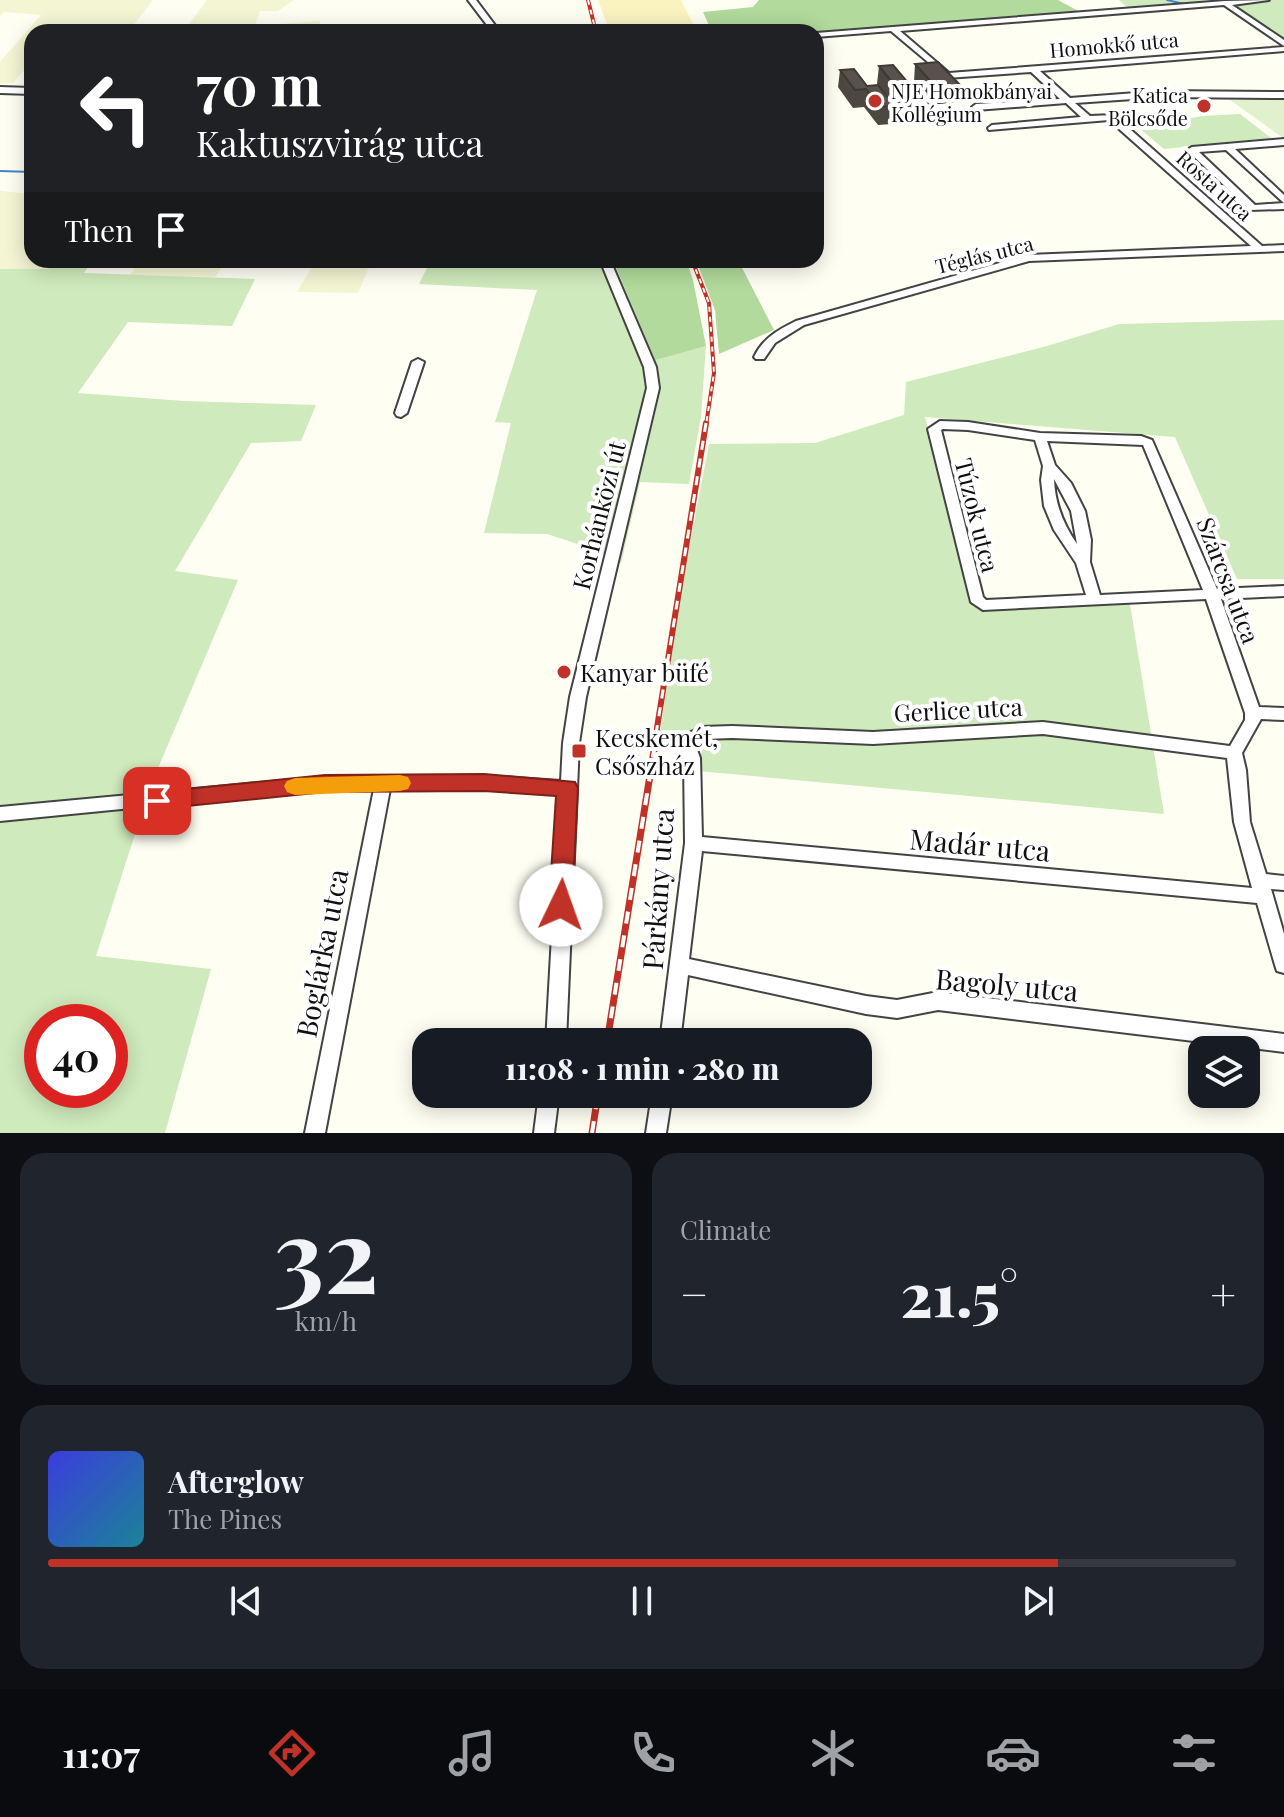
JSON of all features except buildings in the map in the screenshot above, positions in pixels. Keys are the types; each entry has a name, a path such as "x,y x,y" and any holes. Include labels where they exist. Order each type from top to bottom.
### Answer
{"street":[{"path":"472,0 491,24"},
{"path":"824,34 1265,0"},
{"path":"1225,3 1284,47"},
{"name":"Homokkő utca","path":"894,30 947,76 1284,47"},
{"name":"Rosta utca","path":"1033,69 1088,119 1111,117 1260,249"},
{"path":"0,90 24,91"},
{"path":"976,107 1162,94 1284,95"},
{"path":"992,128 1088,119"},
{"path":"1284,142 1192,150 1253,208 1284,206"},
{"path":"1228,147 1284,200"},
{"name":"Téglás utca","path":"760,357 763,348 774,336 800,323 1028,258 1284,248"},
{"name":"Korhánközi út","path":"557,1028 567,788 578,697 653,388 650,367 608,268"},
{"path":"401,413 418,362"},
{"name":"Túzok utca","path":"1148,443 1141,440 1040,437 968,426 940,425 934,429 976,599 983,605 994,606 1211,592 1284,591"},
{"path":"1040,437 1049,466 1064,483 1078,511 1084,540 1083,562 1095,600"},
{"name":"Szárcsa utca","path":"1148,443 1211,592 1253,713"},
{"path":"1049,466 1046,480 1050,509 1066,541 1083,562"},
{"path":"1284,714 1253,713 1253,720 1234,753 1242,822 1284,965"},
{"name":"Gerlice utca","path":"686,741 702,733 873,738 1043,728 1234,753"},
{"name":"Párkány utca","path":"672,1028 694,843 692,758 686,741"},
{"path":"0,814 325,783 484,782 567,788"},
{"name":"Boglárka utca","path":"315,1133 383,783"},
{"name":"Madár utca","path":"694,843 1260,888 1284,883"},
{"name":"Bagoly utca","path":"681,965 866,1005 897,1009 938,1001 1284,1043"},
{"path":"544,1133 547,1108"},
{"path":"656,1133 660,1108"}],"green space":[{"path":"0,0 153,0 134,24 33,24 41,15 4,12 0,16"},
{"path":"207,0 294,0 278,11 260,11 256,24 189,24"},
{"path":"759,0 1058,0 1091,18 824,37 824,24 708,24 703,12 753,7"},
{"path":"1119,0 1284,0 1284,39 1232,6 1091,18 1081,13 1128,8"},
{"path":"320,21 320,24 281,24"},
{"path":"24,34 24,70 13,83 0,84 0,62"},
{"path":"1230,100 1284,100 1284,138 1283,138"},
{"path":"1240,114 1271,138 1164,149 1138,127 1203,116"},
{"path":"0,191 24,193 24,268 49,268 0,269"},
{"path":"87,268 84,273 255,279 232,326 128,322 78,393 184,401 316,405 301,441 251,443 175,571 238,580 150,787 96,956 211,969 165,1133 0,1133 0,269"},
{"path":"135,268 221,268 215,277 130,275"},
{"path":"311,268 369,268 358,293 297,292"},
{"path":"427,268 616,268 655,359 706,346 701,417 689,484 640,482 621,563 593,549 547,534 484,533 511,423 495,422 537,290 419,284"},
{"path":"616,268 689,268 706,346 655,360"},
{"path":"699,268 742,268 774,330 719,354 715,310"},
{"path":"1284,320 1284,579 1237,579 1175,437 925,417 975,601 1129,598 1164,814 698,771 703,744 660,733 682,585 709,444 815,443 904,415 906,382 1119,324"}],"sand":[{"path":"598,0 681,0 693,24 607,24"}],"waterway":[{"path":"1167,0 1184,4 1230,0"},
{"path":"0,171 24,172"}],"railway":[{"path":"588,0 594,24"},
{"path":"695,268 709,303 714,373 706,425"},
{"path":"656,734 706,423"},
{"path":"609,1028 657,732"},
{"path":"592,1133 596,1108"}],"slow traffic":[{"path":"295,786 400,783"}],"place":[{"name":"NJE Homokbányai Kollégium","path":"875,101"},
{"name":"Katica Bölcsőde","path":"1204,106"},
{"name":"Kanyar büfé","path":"564,672"},
{"name":"Kecskemét, Csőszház","path":"579,751"}],"route":[{"path":"157,801 325,783 484,782 567,788 561,905"}]}
